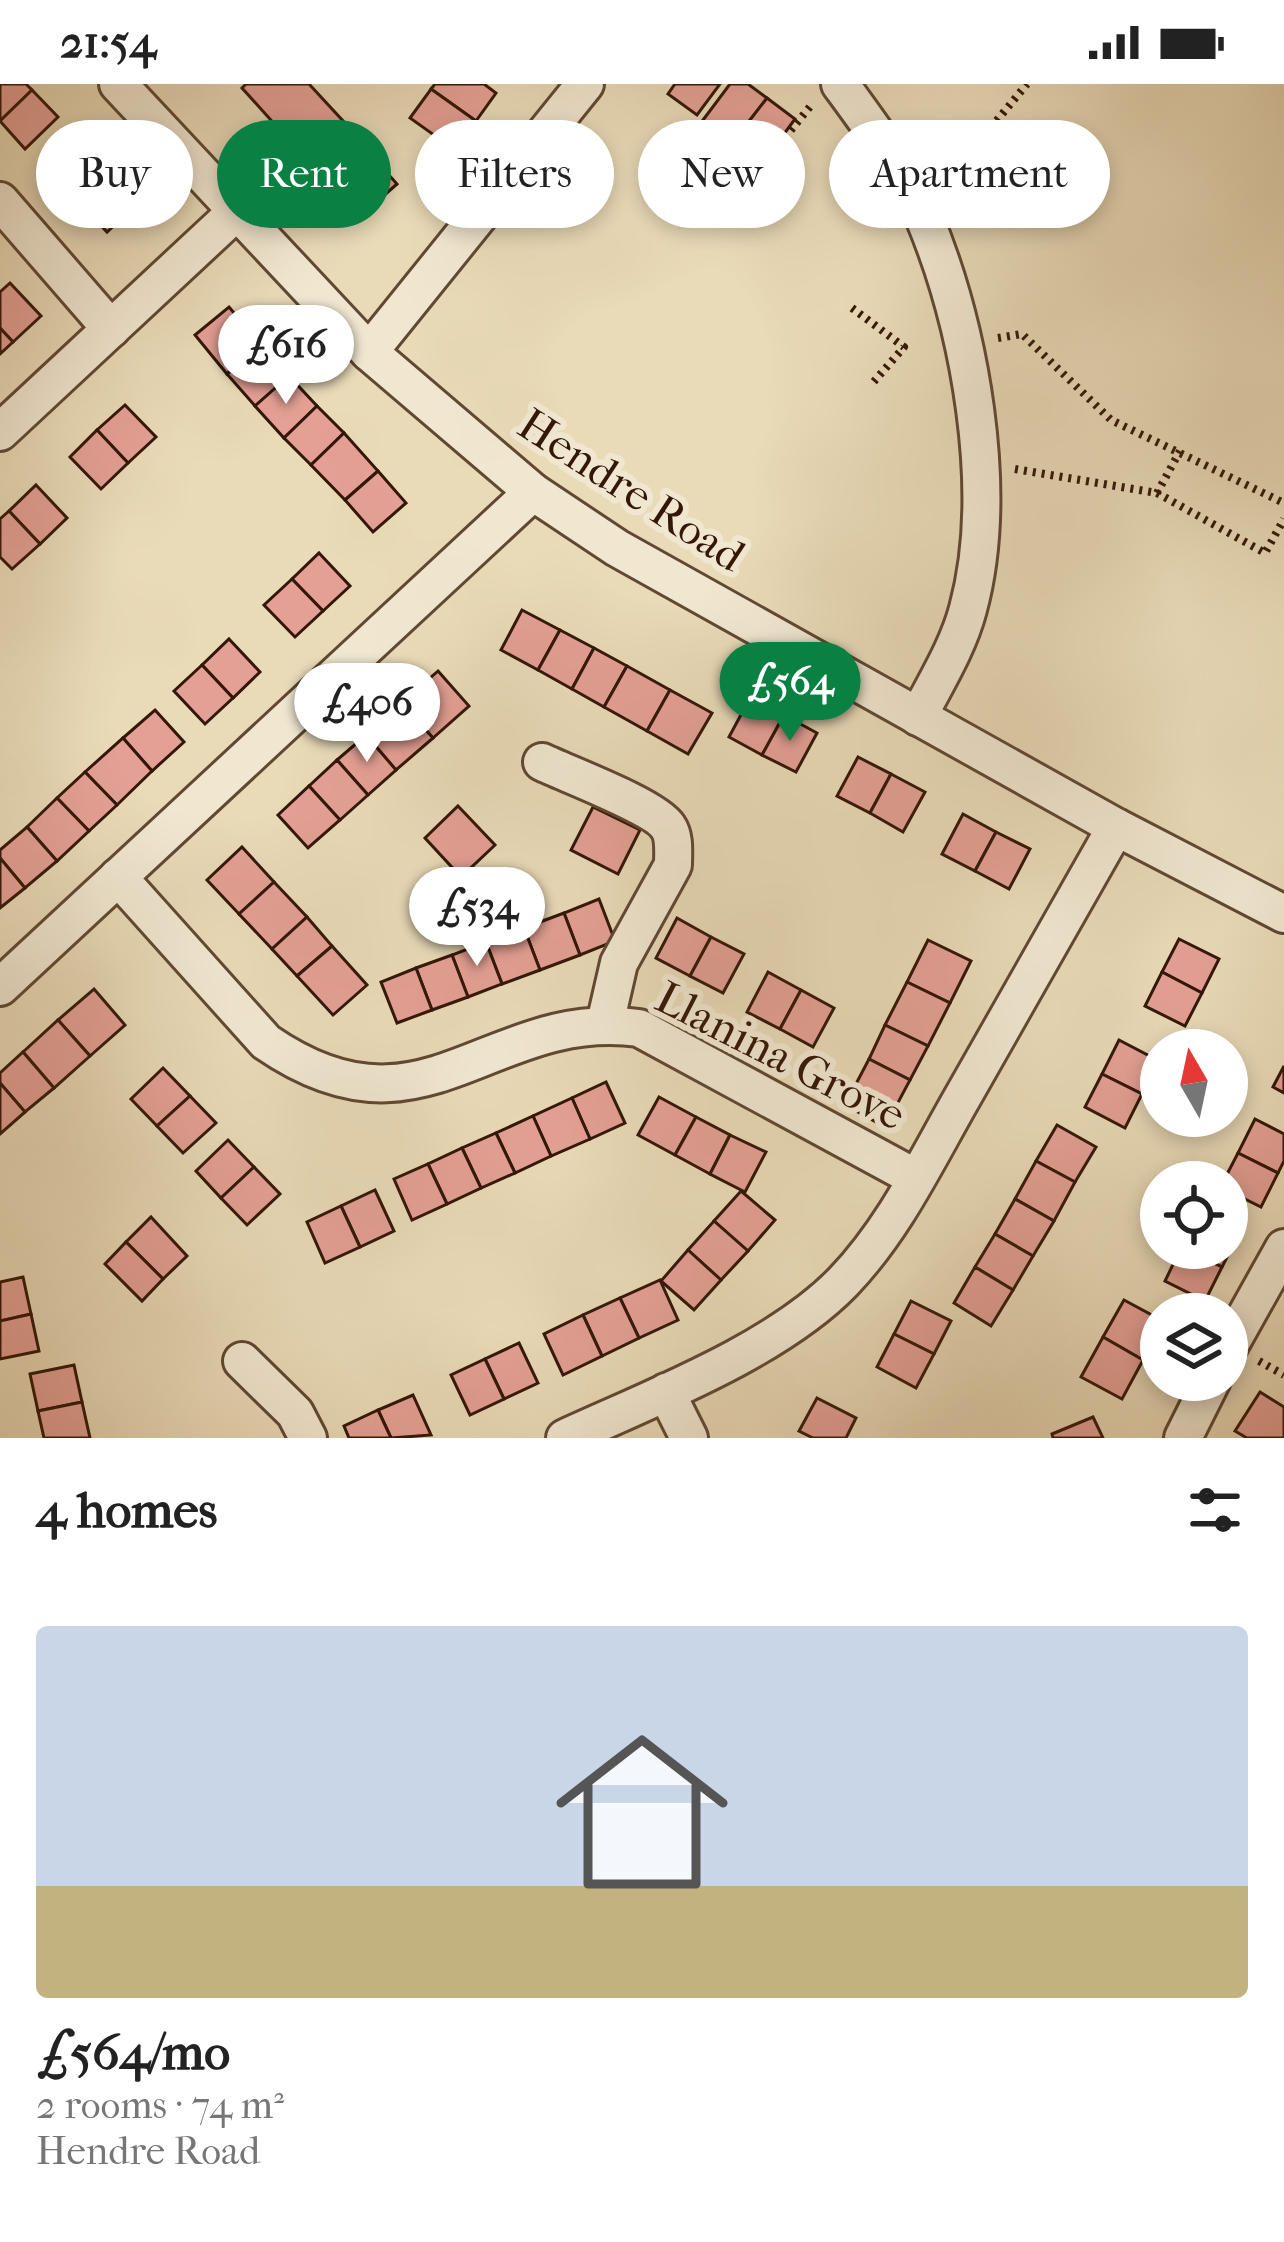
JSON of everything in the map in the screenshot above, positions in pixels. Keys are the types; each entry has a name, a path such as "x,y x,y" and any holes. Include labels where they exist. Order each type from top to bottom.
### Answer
{"street":[{"name":"Hendre Road","path":"118,84 217,193"},
{"path":"368,352 585,84"},
{"path":"829,91 851,120"},
{"path":"0,200 111,329"},
{"path":"0,432 219,228"},
{"name":"Hendre Road","path":"249,228 368,352 533,492 617,548 1116,827 1284,914"},
{"path":"918,717 967,613 977,566 981,505 962,345 927,228"},
{"path":"0,986 533,492"},
{"path":"542,762 652,813 669,828 674,847 673,865 619,963 605,1024"},
{"path":"565,1438 767,1339 842,1283 879,1240 1116,827"},
{"name":"Llanina Grove","path":"118,877 266,1042 330,1077 364,1085 408,1082 569,1028 605,1024 639,1028 916,1178"},
{"path":"1248,1312 1284,1248"},
{"path":"242,1361 295,1413 308,1438"},
{"path":"666,1392 689,1438"},
{"path":"1183,1438 1202,1401"}],"path":[{"path":"997,120 1027,84"},
{"path":"803,120 829,91"},
{"path":"852,308 904,347 871,385"},
{"path":"962,345 1022,334 1111,420 1284,503"},
{"path":"1157,493 1180,451"},
{"path":"978,463 1157,493 1265,553 1284,519"}],"building":[{"path":"0,84 26,84 32,90 0,121"},
{"path":"246,84 309,84 342,120 271,120 242,88"},
{"path":"435,84 484,84 496,93 475,120 431,89"},
{"path":"675,84 720,84 697,115 668,94"},
{"path":"730,84 748,84 767,98 750,120 703,120"},
{"path":"431,89 475,120 415,122 410,118"},
{"path":"32,90 58,117 36,120 36,138 25,149 0,121"},
{"path":"767,98 795,119 794,120 750,120"},
{"path":"10,283 41,316 13,342 0,328 0,292"},
{"path":"229,307 261,345 227,374 195,335"},
{"path":"0,328 13,342 0,354"},
{"path":"261,345 289,376 255,406 227,374"},
{"path":"289,376 317,406 284,438 255,406"},
{"path":"125,405 156,437 128,463 97,430"},
{"path":"317,406 344,433 311,465 284,438"},
{"path":"97,430 128,463 101,489 70,457"},
{"path":"344,433 378,471 345,500 311,465"},
{"path":"378,471 406,503 373,532 345,500"},
{"path":"36,485 67,518 40,544 9,511"},
{"path":"9,511 40,544 12,569 0,557 0,519"},
{"path":"319,553 350,586 323,611 292,579"},
{"path":"292,579 323,611 295,637 264,605"},
{"path":"522,610 560,630 538,670 501,650"},
{"path":"560,630 594,648 572,689 538,670"},
{"path":"229,639 260,672 233,698 202,665"},
{"path":"594,648 627,666 604,707 572,689"},
{"path":"202,665 233,698 205,724 174,691"},
{"path":"627,666 670,690 647,731 604,707"},
{"path":"438,671 469,706 433,738 402,703"},
{"path":"670,690 712,713 688,754 647,731"},
{"path":"750,698 784,715 762,755 729,737"},
{"path":"402,703 433,738 396,770 366,735"},
{"path":"155,710 184,742 152,771 123,738"},
{"path":"784,715 817,733 796,772 762,755"},
{"path":"366,735 396,770 368,795 337,760"},
{"path":"123,738 152,771 117,805 85,772"},
{"path":"858,757 891,774 870,813 837,796"},
{"path":"337,760 368,795 340,820 309,786"},
{"path":"85,772 117,805 89,831 57,798"},
{"path":"891,774 925,792 903,832 870,813"},
{"path":"309,786 340,820 308,848 278,815"},
{"path":"57,798 89,831 57,861 27,827"},
{"path":"458,806 495,845 461,877 425,838"},
{"path":"593,807 640,830 618,874 571,850"},
{"path":"963,814 996,832 975,871 942,854"},
{"path":"27,827 57,861 25,888 0,858 0,850"},
{"path":"996,832 1030,849 1009,889 975,871"},
{"path":"242,847 274,882 239,914 207,880"},
{"path":"0,858 25,888 0,908"},
{"path":"274,882 307,917 272,949 239,914"},
{"path":"599,899 615,941 580,955 564,913"},
{"path":"564,913 580,955 540,970 524,928"},
{"path":"307,917 332,946 297,976 272,949"},
{"path":"677,918 711,937 690,976 656,958"},
{"path":"524,928 540,970 502,984 486,942"},
{"path":"711,937 744,954 723,993 690,976"},
{"path":"1179,939 1219,959 1202,993 1162,972"},
{"path":"928,940 971,961 950,1003 907,982"},
{"path":"486,942 502,984 468,997 452,955"},
{"path":"332,946 367,985 333,1015 297,976"},
{"path":"452,955 468,997 432,1010 416,968"},
{"path":"416,968 432,1010 397,1023 381,982"},
{"path":"768,972 801,990 780,1029 747,1012"},
{"path":"1162,972 1202,993 1185,1026 1145,1006"},
{"path":"907,982 950,1003 928,1046 885,1025"},
{"path":"94,989 125,1025 90,1056 58,1020"},
{"path":"801,990 834,1008 813,1047 780,1029"},
{"path":"58,1020 90,1056 54,1088 23,1052"},
{"path":"885,1025 928,1046 910,1080 869,1059"},
{"path":"1119,1040 1140,1051 1140,1093 1102,1074"},
{"path":"23,1052 54,1088 25,1112 0,1083 0,1073"},
{"path":"869,1059 910,1080 885,1127 845,1105"},
{"path":"1284,1066 1284,1093 1273,1087"},
{"path":"163,1068 190,1096 157,1126 131,1099"},
{"path":"1102,1074 1140,1093 1125,1128 1085,1107"},
{"path":"606,1082 625,1123 590,1139 572,1098"},
{"path":"0,1083 25,1112 0,1134"},
{"path":"190,1096 216,1123 183,1153 157,1126"},
{"path":"659,1097 696,1117 675,1155 638,1135"},
{"path":"572,1098 590,1139 551,1156 533,1116"},
{"path":"533,1116 551,1156 515,1173 496,1133"},
{"path":"696,1117 730,1135 710,1174 675,1155"},
{"path":"1255,1119 1284,1134 1284,1161 1278,1173 1238,1153"},
{"path":"1057,1125 1096,1147 1075,1182 1036,1161"},
{"path":"496,1133 515,1173 481,1188 462,1148"},
{"path":"730,1135 766,1152 745,1192 710,1174"},
{"path":"228,1140 254,1167 221,1198 196,1171"},
{"path":"462,1148 481,1188 447,1204 428,1164"},
{"path":"1238,1153 1278,1173 1261,1207 1248,1200 1248,1161 1234,1161"},
{"path":"1036,1161 1075,1182 1054,1221 1015,1199"},
{"path":"428,1164 447,1204 412,1220 394,1179"},
{"path":"254,1167 280,1194 247,1225 221,1198"},
{"path":"375,1190 394,1231 360,1247 341,1206"},
{"path":"741,1191 775,1220 748,1251 714,1221"},
{"path":"1015,1199 1054,1221 1033,1256 995,1234"},
{"path":"341,1206 360,1247 325,1263 307,1222"},
{"path":"151,1217 187,1256 163,1279 126,1242"},
{"path":"714,1221 748,1251 721,1280 688,1250"},
{"path":"995,1234 1033,1256 1013,1290 975,1267"},
{"path":"126,1242 163,1279 142,1301 105,1264"},
{"path":"688,1250 721,1280 694,1310 661,1281"},
{"path":"975,1267 1013,1290 991,1326 954,1303"},
{"path":"1171,1269 1221,1269 1209,1293 1189,1293 1165,1281"},
{"path":"23,1277 31,1314 0,1321 0,1282"},
{"path":"660,1280 678,1320 639,1338 620,1298"},
{"path":"620,1298 639,1338 602,1356 583,1315"},
{"path":"1124,1300 1140,1309 1140,1358 1103,1337"},
{"path":"911,1301 951,1321 934,1354 894,1334"},
{"path":"31,1314 39,1351 0,1359 0,1321"},
{"path":"583,1315 602,1356 563,1375 544,1334"},
{"path":"894,1334 934,1354 916,1388 877,1367"},
{"path":"1103,1337 1140,1358 1122,1399 1081,1377"},
{"path":"519,1343 538,1383 504,1399 485,1359"},
{"path":"485,1359 504,1399 470,1415 451,1375"},
{"path":"74,1365 82,1402 38,1411 30,1374"},
{"path":"1260,1392 1284,1407 1284,1438 1247,1438 1235,1431"},
{"path":"413,1395 431,1435 391,1438 378,1410"},
{"path":"817,1398 856,1418 846,1438 813,1438 799,1431"},
{"path":"82,1402 90,1438 44,1438 38,1411"},
{"path":"378,1410 391,1438 349,1438 344,1426"},
{"path":"1093,1417 1103,1438 1053,1438 1052,1434"}]}
